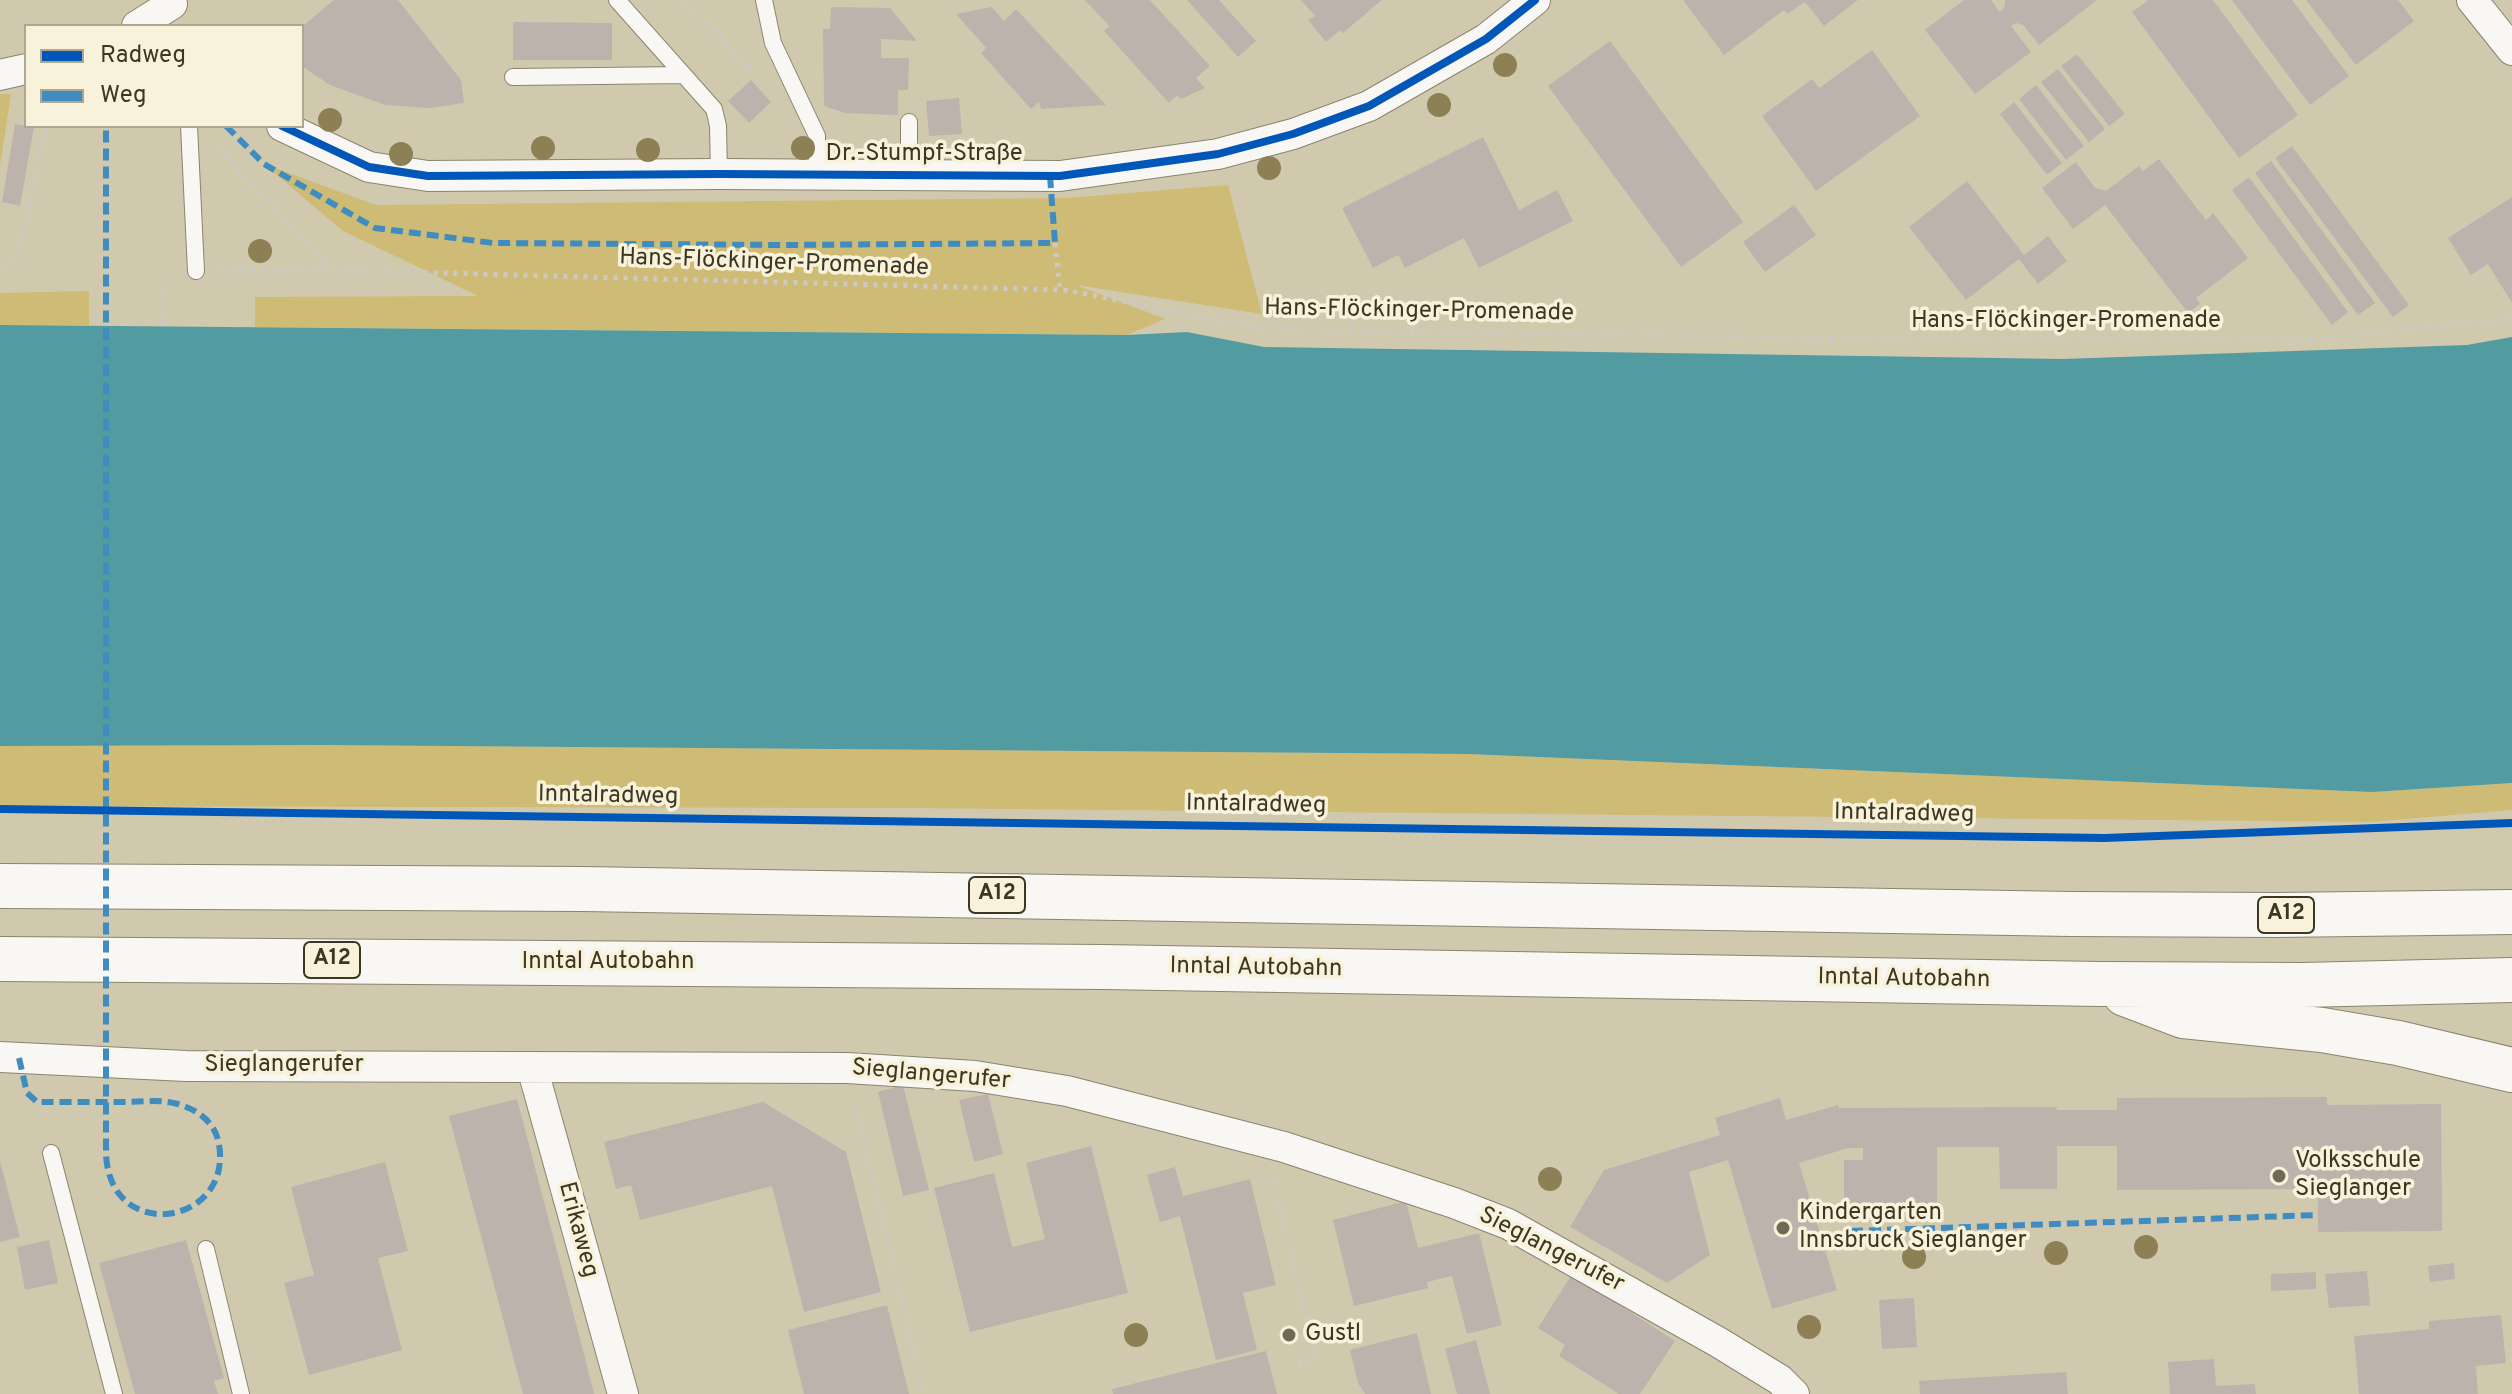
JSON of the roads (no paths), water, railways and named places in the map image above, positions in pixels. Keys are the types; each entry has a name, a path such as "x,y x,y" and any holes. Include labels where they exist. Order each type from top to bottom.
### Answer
{"highway":[{"name":"A12","path":"0,886 646,890 2086,914 2509,911"},
{"name":"Inntal Autobahn","path":"0,959 1087,966 2100,984 2302,985 2512,980"},
{"path":"2100,984 2183,1016 2308,1029 2398,1043 2512,1070"}],"street":[{"name":"Dr.-Stumpf-Straße","path":"286,128 369,167 428,176 1060,176 1218,154 1293,134 1369,106 1486,39 1535,0"},
{"path":"2472,0 2512,50"},
{"path":"142,24 177,10"},
{"path":"0,75 24,69"},
{"name":"Sieglangerufer","path":"0,1057 186,1066 847,1068 975,1076 1021,1083 1136,1107 1284,1147 1508,1224 1718,1342 1780,1380 1794,1394"},
{"name":"Erikaweg","path":"532,1067 623,1394"}],"lane":[{"path":"617,0 714,109 718,126 719,174"},
{"path":"764,0 773,43 817,136 817,174"},
{"path":"513,77 683,75"},
{"path":"909,122 909,175"},
{"path":"189,128 196,271"},
{"path":"51,1153 114,1394"},
{"path":"206,1249 241,1394"}],"water":[{"path":"0,325 1127,335 1187,332 1264,347 2063,359 2467,345 2512,337 2512,783 2372,792 1468,754 322,745 0,746"}],"place":[{"name":"Volksschule Sieglanger","path":"2279,1176"},
{"name":"Kindergarten Innsbruck Sieglanger","path":"1783,1228"},
{"name":"Gustl","path":"1289,1335"}]}
